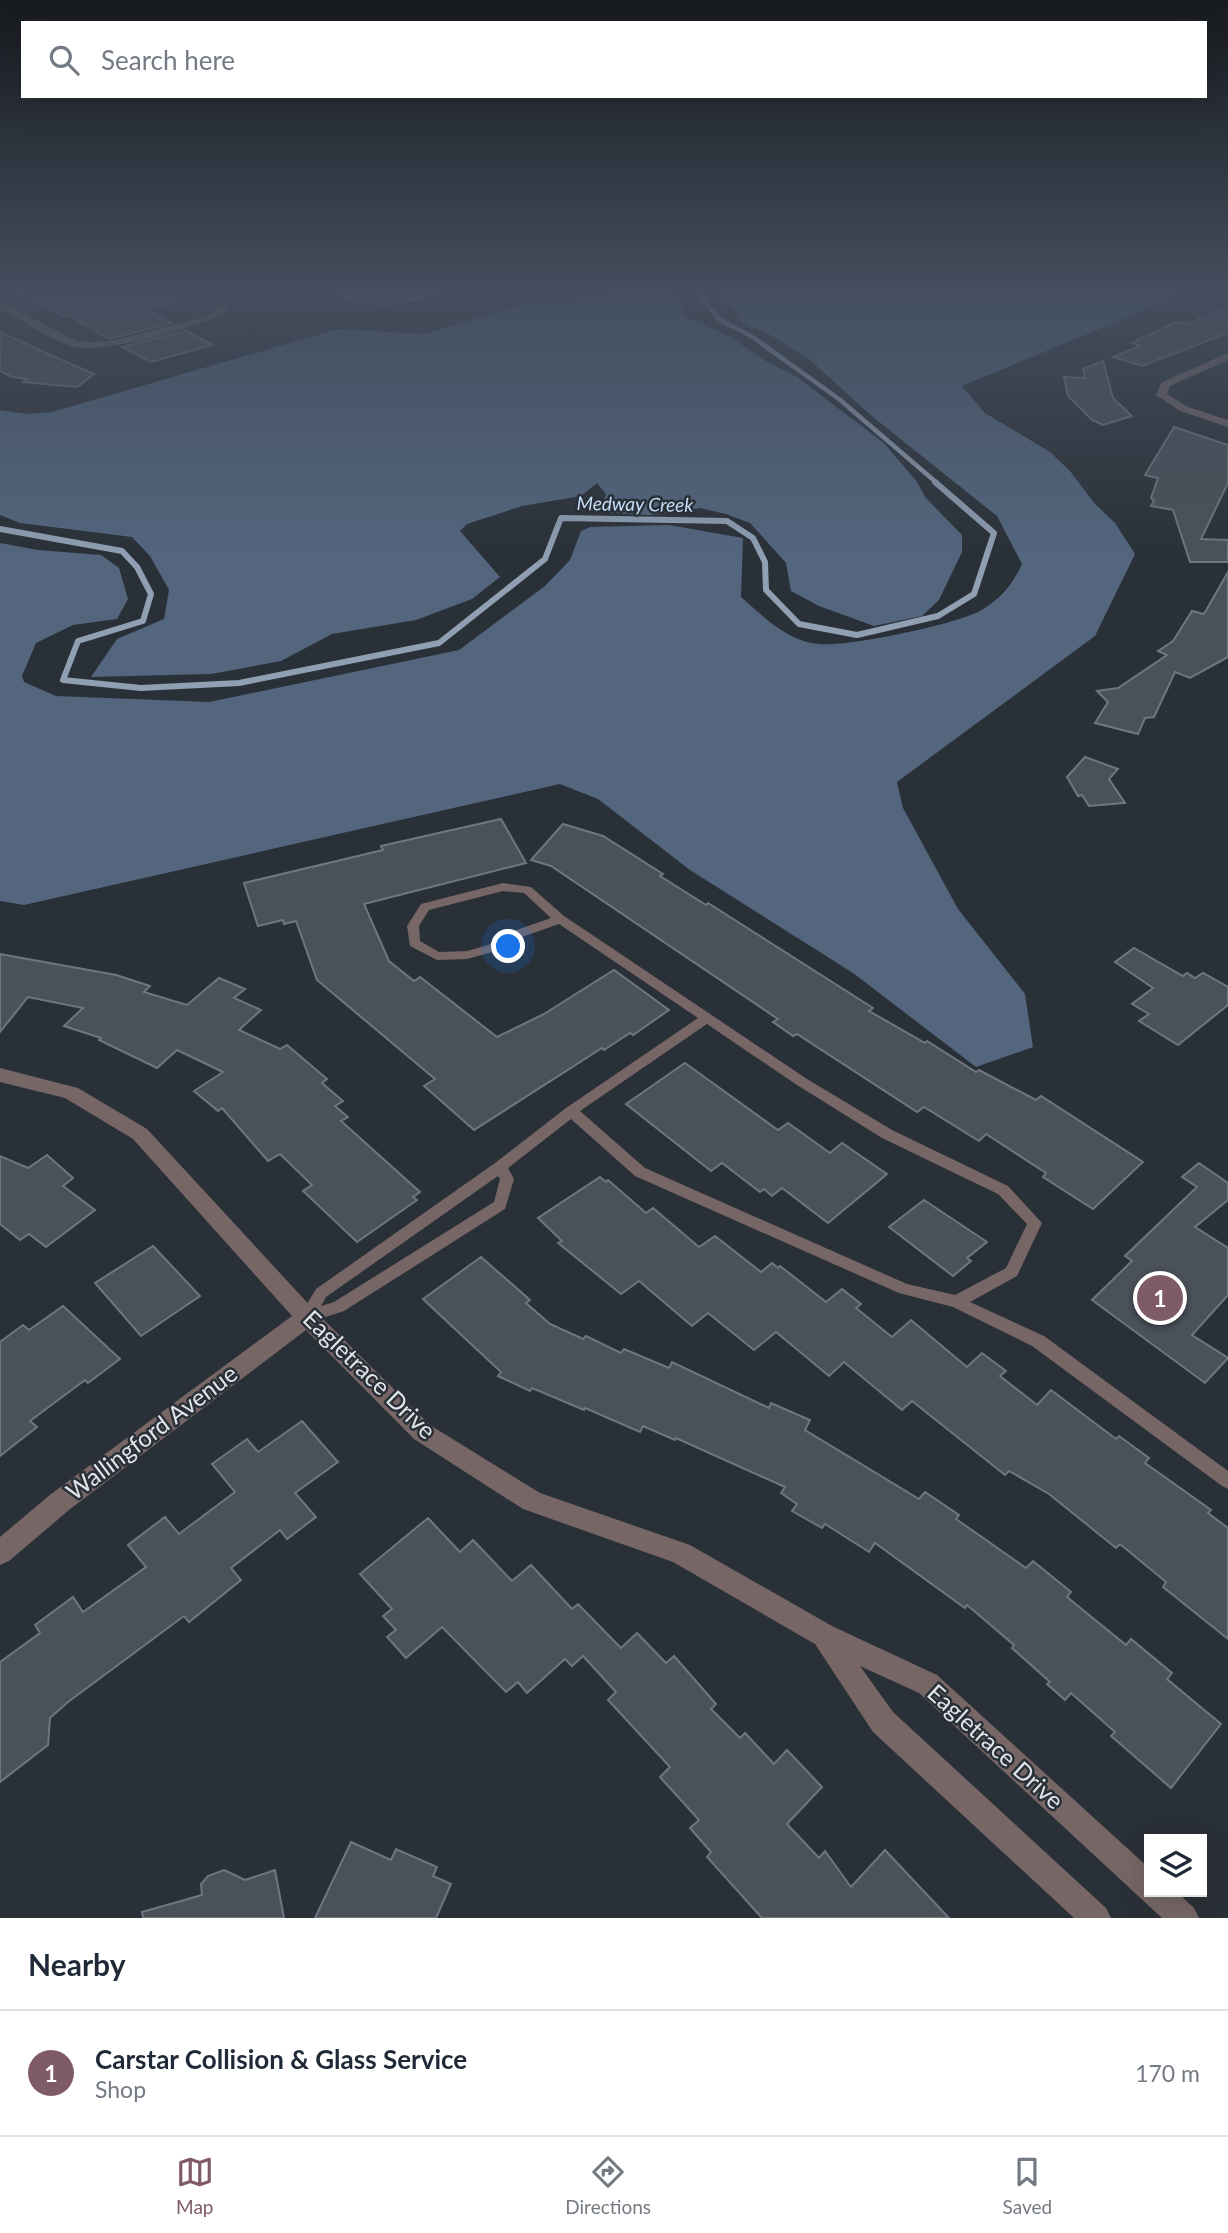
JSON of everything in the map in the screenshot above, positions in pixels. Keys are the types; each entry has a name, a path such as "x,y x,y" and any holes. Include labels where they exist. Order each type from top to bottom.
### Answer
{"street":[{"path":"1176,380 1166,384 1161,395 1184,409 1228,424"},
{"name":"Eagletrace Drive","path":"0,1074 71,1093 140,1133 307,1317 422,1432 531,1501 681,1553 822,1635 928,1685 1144,1882"},
{"name":"Wallingford Avenue","path":"0,1553 102,1469 307,1317"},
{"name":"Eagletrace Drive","path":"822,1635 883,1722 1096,1918"},
{"path":"1161,1897 1184,1918"}],"lane":[{"path":"560,919 509,937 492,948 467,955 437,956 414,943 413,926 425,907 503,887 527,890 560,919 887,1134 1003,1190 1035,1223 1012,1272 956,1302"},
{"path":"307,1317 321,1293 500,1167 571,1111 707,1018"},
{"path":"571,1111 640,1172 904,1289 956,1302 1038,1341 1228,1481"},
{"path":"307,1317 339,1307 500,1206 507,1180 500,1167"}],"shaded area":[{"path":"164,380 800,380 884,443 917,482 925,497 962,535 962,552 939,600 922,616 874,626 819,606 791,591 786,563 750,523 700,508 649,515 599,512 606,494 597,483 581,496 522,506 467,524 460,531 500,577 472,599 416,620 332,634 281,661 211,674 91,677 117,639 164,619 169,590 150,556 132,537 20,523 0,515 0,410 27,414 52,412"},
{"path":"832,380 978,380 962,386 985,413 1050,452 1115,523 1135,554 1095,636 897,782 903,808 958,909 1025,994 1033,1047 976,1067 853,973 690,870 598,799 560,784 24,905 0,901 0,543 38,550 101,555 119,568 128,599 117,619 73,625 36,643 22,676 24,682 56,696 209,702 459,650 545,586 570,560 581,531 590,527 669,525 743,538 741,597 786,633 807,642 832,644 875,639 967,617 987,607 1010,585 1022,564 997,516 873,417"}],"building":[{"path":"26,380 87,380 77,387 23,382"},
{"path":"1065,380 1108,380 1113,398 1132,416 1103,425 1092,420 1068,396"},
{"path":"1174,427 1228,445 1228,483 1201,539 1228,540 1228,562 1190,562 1173,510 1151,506 1158,478 1145,475"},
{"path":"1228,572 1228,657 1190,678 1175,672 1154,717 1145,718 1138,734 1095,723 1108,702 1097,691 1118,688 1167,655 1158,651 1173,641 1192,611 1204,614"},
{"path":"1085,757 1118,769 1109,779 1125,803 1089,806 1082,795 1078,796 1067,777"},
{"path":"501,819 526,863 364,904 389,961 414,981 420,977 497,1037 544,1014 614,970 669,1010 633,1035 630,1033 604,1050 602,1048 474,1130 424,1086 435,1079 317,980 296,921 284,924 283,920 258,926 244,883 383,850 381,846"},
{"path":"563,824 603,836 663,874 660,876 706,905 708,903 873,1008 869,1011 925,1043 927,1041 976,1072 979,1070 1036,1100 1041,1096 1143,1162 1093,1209 1043,1177 1046,1173 986,1134 979,1141 924,1107 917,1112 797,1034 793,1036 773,1022 778,1019 551,866 531,860"},
{"path":"1134,948 1183,976 1187,973 1195,978 1203,973 1228,987 1228,1005 1178,1045 1139,1021 1149,1014 1132,1004 1153,988 1115,962"},
{"path":"0,954 116,975 150,986 144,992 187,1005 219,978 245,989 234,998 261,1010 239,1030 280,1049 287,1045 327,1079 322,1083 343,1101 335,1106 348,1117 341,1121 420,1192 413,1197 417,1200 357,1242 303,1191 312,1185 280,1154 268,1161 222,1108 218,1111 194,1091 223,1072 177,1050 157,1068 99,1040 101,1038 64,1026 83,1008 28,997 0,1032"},
{"path":"685,1063 778,1130 788,1123 830,1153 842,1143 887,1174 828,1223 782,1188 772,1196 764,1189 760,1192 722,1163 711,1171 626,1104"},
{"path":"47,1155 73,1178 63,1186 95,1210 46,1247 29,1234 20,1240 0,1224 0,1156 28,1168"},
{"path":"1199,1163 1228,1183 1228,1200 1195,1227 1228,1248 1228,1295 1192,1335 1228,1358 1205,1383 1092,1300 1132,1261 1125,1256 1197,1187 1182,1177"},
{"path":"600,1177 606,1182 608,1180 646,1213 653,1208 699,1247 715,1236 761,1272 772,1263 778,1268 780,1266 826,1302 842,1289 861,1304 856,1308 892,1337 911,1320 967,1367 982,1353 1006,1371 1000,1376 1037,1405 1051,1390 1116,1439 1119,1436 1149,1458 1145,1463 1211,1510 1208,1513 1228,1528 1228,1639 1163,1587 1166,1582 1120,1544 1116,1548 1049,1494 1009,1471 1005,1475 912,1401 902,1410 844,1362 829,1376 776,1332 754,1350 708,1313 692,1326 639,1281 621,1294 558,1243 562,1241 538,1218"},
{"path":"924,1200 987,1242 967,1258 971,1261 953,1276 889,1227"},
{"path":"153,1246 200,1296 141,1336 95,1283"},
{"path":"481,1257 530,1300 526,1303 550,1324 583,1339 586,1336 621,1353 624,1349 669,1368 672,1362 769,1408 771,1403 810,1420 805,1430 919,1499 925,1492 959,1515 956,1519 1026,1568 1033,1561 1071,1592 1067,1597 1126,1645 1131,1639 1172,1673 1167,1679 1221,1724 1171,1788 1111,1736 1115,1732 1071,1693 1065,1700 1047,1684 1050,1682 1012,1648 1014,1645 967,1605 965,1608 875,1543 869,1552 825,1524 822,1528 792,1511 797,1504 781,1493 785,1487 676,1438 675,1440 643,1426 640,1432 532,1388 530,1391 498,1376 501,1372 423,1299"},
{"path":"63,1306 120,1359 88,1383 85,1380 30,1421 37,1427 0,1456 0,1342 23,1325 29,1330"},
{"path":"302,1421 338,1462 295,1493 316,1517 287,1539 280,1530 231,1568 241,1580 189,1622 184,1616 68,1702 50,1718 48,1745 0,1782 0,1662 40,1633 35,1625 73,1597 83,1612 146,1567 128,1545 165,1517 179,1534 235,1492 212,1464 247,1439 258,1452"},
{"path":"428,1518 460,1552 473,1540 512,1581 531,1565 572,1609 578,1604 621,1648 637,1633 666,1663 674,1656 716,1704 711,1709 740,1738 745,1733 774,1764 787,1750 822,1787 787,1824 819,1858 825,1851 851,1887 885,1850 949,1918 762,1918 707,1857 711,1852 690,1828 699,1820 660,1777 670,1767 608,1700 616,1692 583,1656 572,1666 565,1659 527,1693 518,1682 506,1692 442,1627 406,1658 387,1637 396,1630 383,1616 392,1609 360,1574"},
{"path":"351,1842 391,1860 396,1849 437,1867 433,1876 451,1884 436,1918 315,1918"},
{"path":"224,1870 245,1880 275,1870 284,1918 143,1918 142,1912 202,1895 201,1884 208,1876"}],"waterway":[{"name":"Medway Creek","path":"812,380 839,399 937,483"},
{"name":"Medway Creek","path":"0,529 122,551 137,567 151,594 143,621 78,641 63,680 141,688 239,683 439,643 545,559 561,518 727,521 753,538 765,562 766,590 799,624 857,635 938,616 974,594 994,533 935,482"}],"place":[{"name":"Carstar Collision & Glass Service","path":"1160,1298"}]}
